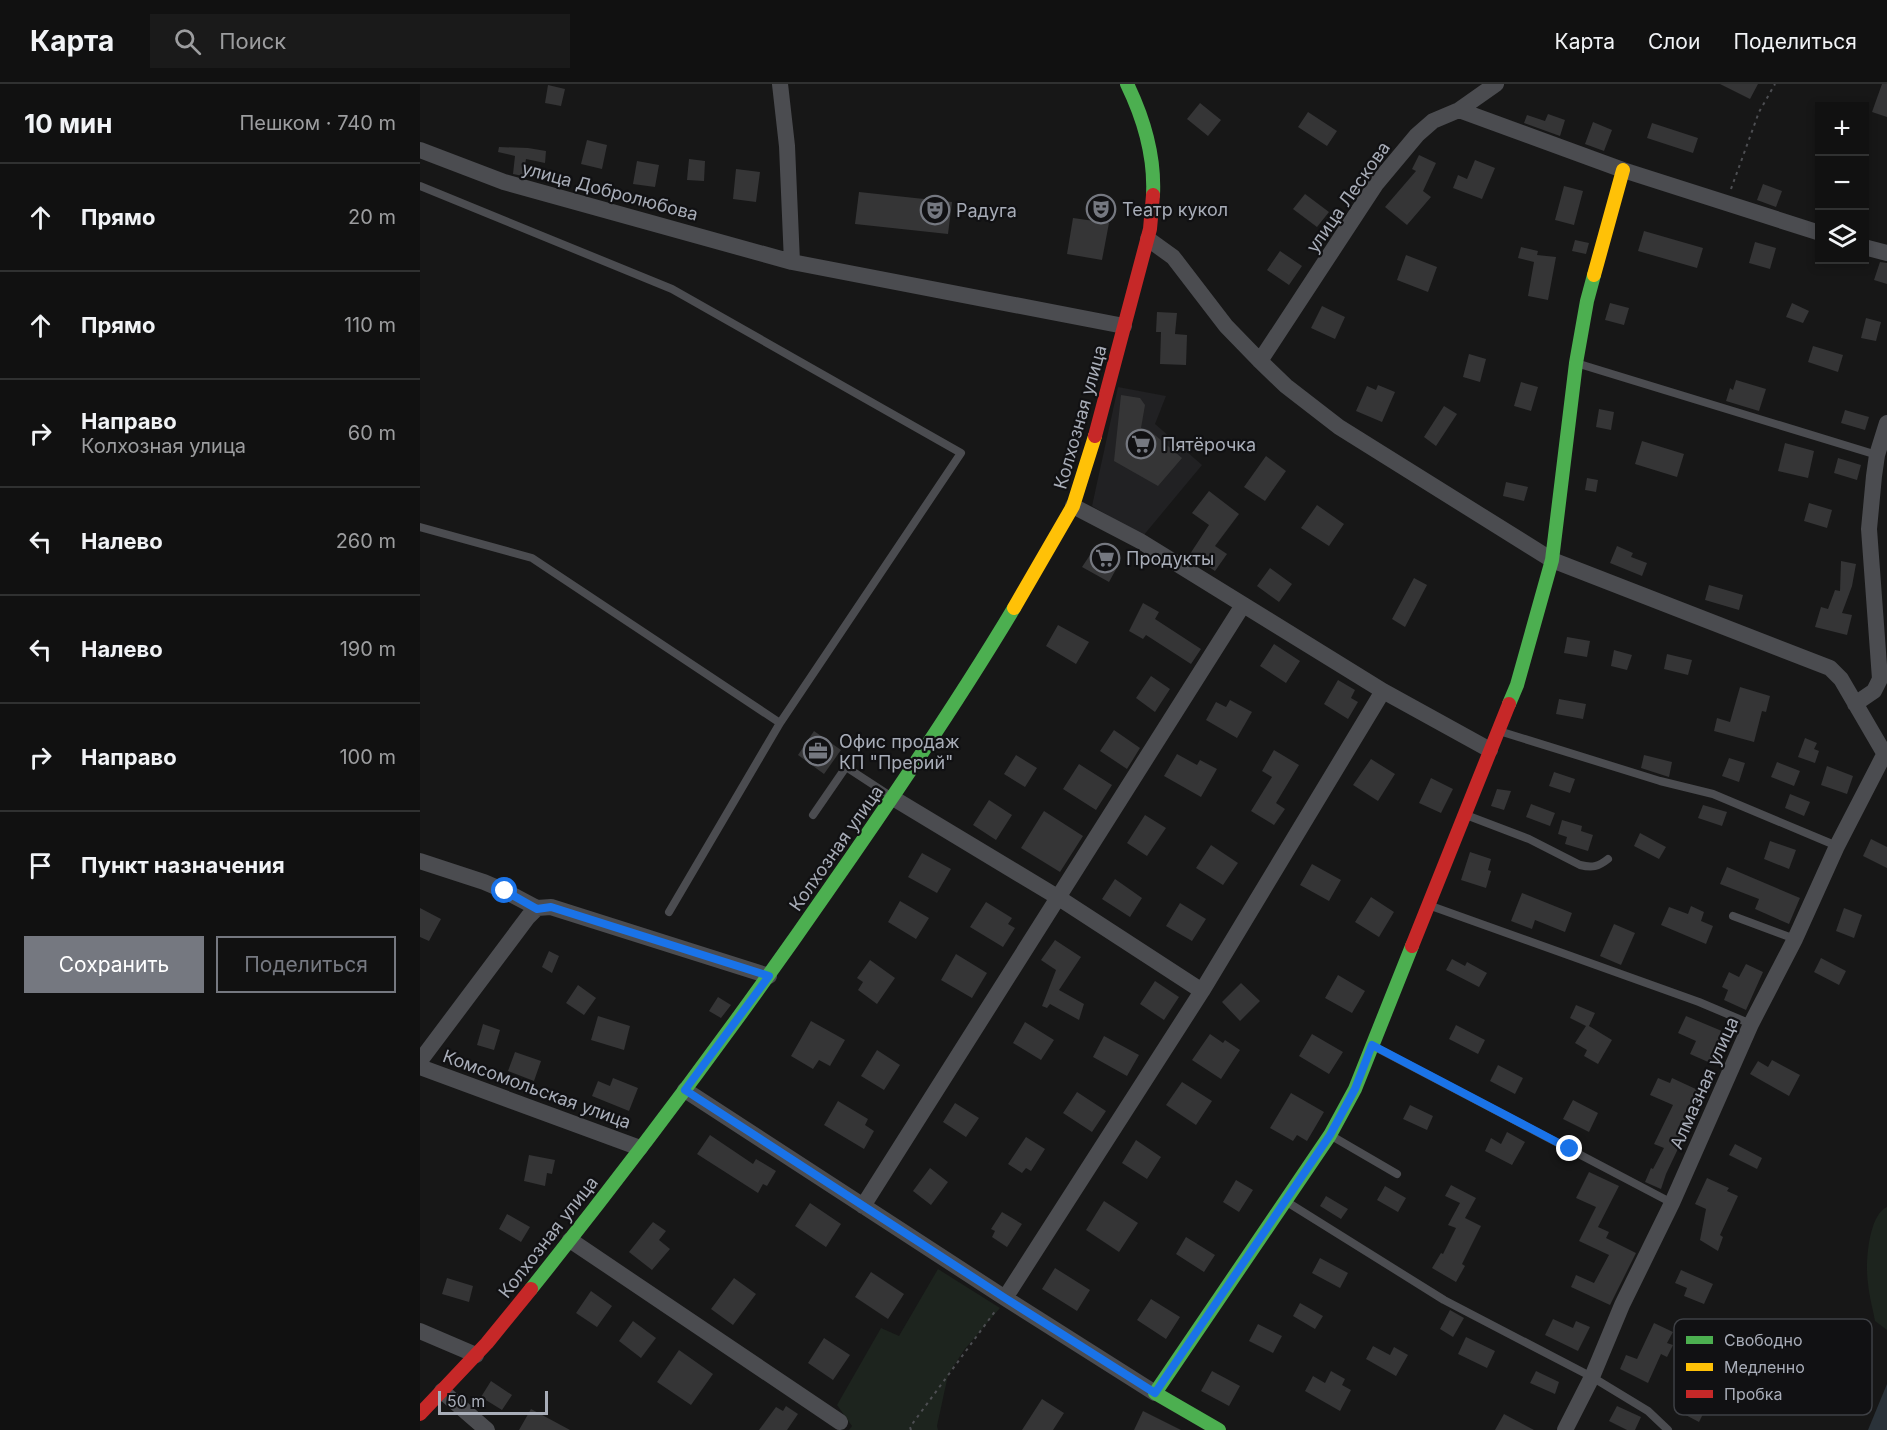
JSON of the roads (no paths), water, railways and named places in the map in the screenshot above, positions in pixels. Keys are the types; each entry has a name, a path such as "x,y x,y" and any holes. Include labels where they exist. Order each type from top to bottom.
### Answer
{"main road":[{"name":"Колхозная улица","path":"420,1414 476,1355 570,1240 769,976 893,798 988,651 1055,539 1072,506 1090,454 1149,234 1155,178 1151,150 1145,125 1127,84"},
{"path":"1219,1430 1155,1393 1286,1202 1330,1135 1355,1089 1517,685 1552,560 1576,363 1587,301 1623,170"}],"street":[{"path":"780,84 787,146 792,262"},
{"name":"улица Лескова","path":"1260,362 1376,184 1417,135 1432,120 1459,110 1496,84"},
{"path":"1459,110 1623,170 1815,231"},
{"name":"улица Добролюбова","path":"420,150 504,182 792,262 1124,327"},
{"path":"1149,234 1173,257 1226,326 1260,362 1286,386 1340,427 1552,560 1830,668 1841,679 1886,757"},
{"path":"1869,248 1887,253"},
{"path":"1855,704 1874,691 1880,679 1869,529 1877,455 1887,423"},
{"path":"1072,506 1119,524 1140,541 1383,691 1490,750"},
{"path":"863,1206 1243,605"},
{"path":"1005,1298 1202,991 1383,691"},
{"name":"Алмазная улица","path":"1565,1430 1592,1377 1622,1305 1672,1203 1751,1024 1795,939 1837,846 1886,757"},
{"path":"893,798 1059,898 1202,991"},
{"path":"420,861 495,886 537,909"},
{"path":"420,1061 528,917 537,909 551,907 769,976"},
{"name":"Комсомольская улица","path":"420,1067 640,1148"},
{"path":"685,1090 1155,1393"},
{"path":"570,1240 840,1422"},
{"path":"420,1331 476,1355"},
{"path":"442,1391 487,1430"}],"lane":[{"path":"420,186 672,289 962,453 780,723 669,912"},
{"path":"1576,363 1877,455"},
{"path":"420,527 532,558 780,723"},
{"path":"1498,730 1659,781 1713,794 1837,846"},
{"path":"813,815 846,767 893,798"},
{"path":"1465,815 1529,839 1580,865 1599,866 1608,859"},
{"path":"1428,906 1699,1002 1751,1024"},
{"path":"1733,916 1795,939"},
{"path":"1372,1045 1672,1203"},
{"path":"1330,1135 1397,1174"},
{"path":"1286,1202 1443,1300 1592,1377 1648,1411 1668,1430"}],"place":[{"name":"Театр кукол","path":"1101,209"},
{"name":"Радуга","path":"935,210"},
{"name":"Пятёрочка","path":"1141,444"},
{"name":"Продукты","path":"1105,558"},
{"name":"Офис продаж КП \"Прерий\"","path":"818,751"}]}
